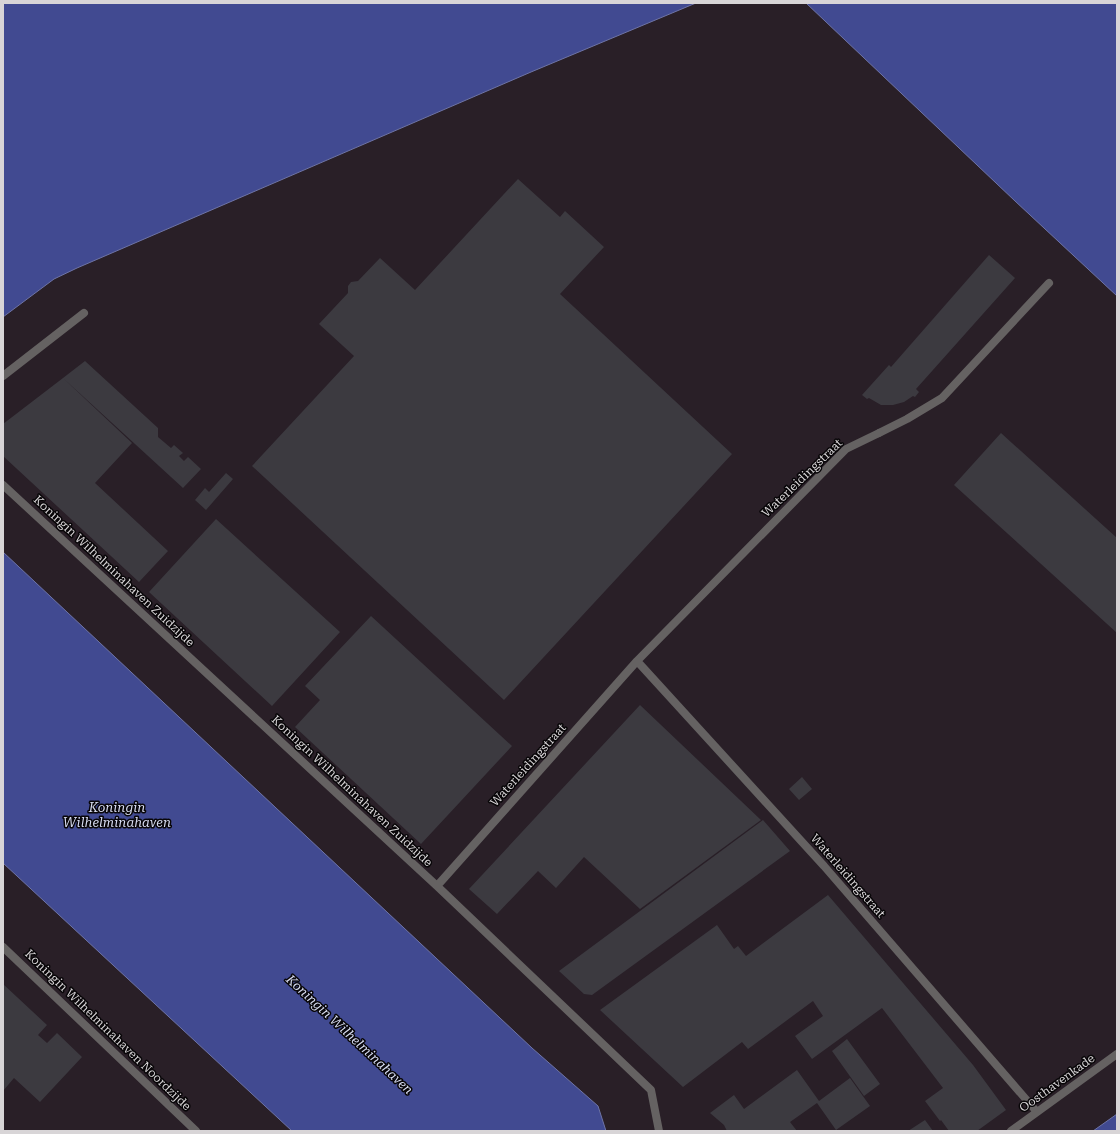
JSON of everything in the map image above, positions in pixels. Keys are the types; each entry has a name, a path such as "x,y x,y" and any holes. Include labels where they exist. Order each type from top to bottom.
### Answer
{"street":[{"name":"Waterleidingstraat","path":"437,886 636,661 846,449 906,420 942,398 1049,283"},
{"path":"3,376 84,313"},
{"name":"Koningin Wilhelminahaven Zuidzijde","path":"3,485 437,886 651,1090 660,1131"},
{"name":"Waterleidingstraat","path":"636,661 824,866 1037,1112"},
{"name":"Koningin Wilhelminahaven Noordzijde","path":"3,947 196,1131"},
{"name":"Oosthavenkade","path":"1011,1131 1117,1054"}],"shaded area":[{"path":"3,3 874,3 1117,224 1117,1131 3,1131"}],"water":[{"path":"3,3 696,3 531,72 77,268 54,279 3,317"},
{"path":"806,3 1117,3 1117,296 1015,201"},
{"name":"Koningin Wilhelminahaven","path":"3,552 532,1048 598,1106 606,1131 292,1131 3,863"},
{"path":"1117,1114 1117,1131 1093,1131"}],"building":[{"path":"518,179 560,217 565,211 604,247 560,294 732,454 504,700 252,466 354,356 319,324 348,293 348,286 351,282 358,281 380,258 415,290"},
{"path":"989,255 1015,278 916,389 919,392 915,397 913,396 904,402 893,405 881,405 869,398 867,399 862,395 889,365 891,367"},
{"path":"85,361 158,428 158,437 171,448 174,445 183,453 179,456 184,461 188,457 201,469 183,488 63,378"},
{"path":"63,378 132,443 95,483 168,551 139,582 3,456 3,424"},
{"path":"1001,433 1117,538 1117,633 954,485"},
{"path":"226,473 233,479 206,510 195,500 205,488 209,492"},
{"path":"216,519 340,632 272,706 149,592"},
{"path":"371,616 512,746 421,844 295,727 320,700 305,686"},
{"path":"640,705 761,820 640,909 584,857 556,888 538,871 497,914 469,889"},
{"path":"802,777 812,789 799,800 789,789"},
{"path":"763,820 790,851 592,995 584,994 559,971"},
{"path":"828,895 973,1065 1006,1110 977,1131 949,1131 925,1101 943,1088 882,1008 812,1059 795,1036 823,1016 813,1001 748,1049 742,1042 683,1087 600,1010 717,925 734,949 738,946 746,956"},
{"path":"3,984 47,1025 38,1035 47,1043 57,1033 82,1057 40,1102 14,1078 3,1091"},
{"path":"847,1039 880,1084 864,1096 832,1051"},
{"path":"797,1070 819,1101 850,1078 870,1106 836,1130 817,1103 790,1122 797,1131 727,1131 724,1125 710,1113 734,1095 744,1109"},
{"path":"925,1120 933,1131 908,1131"}]}
